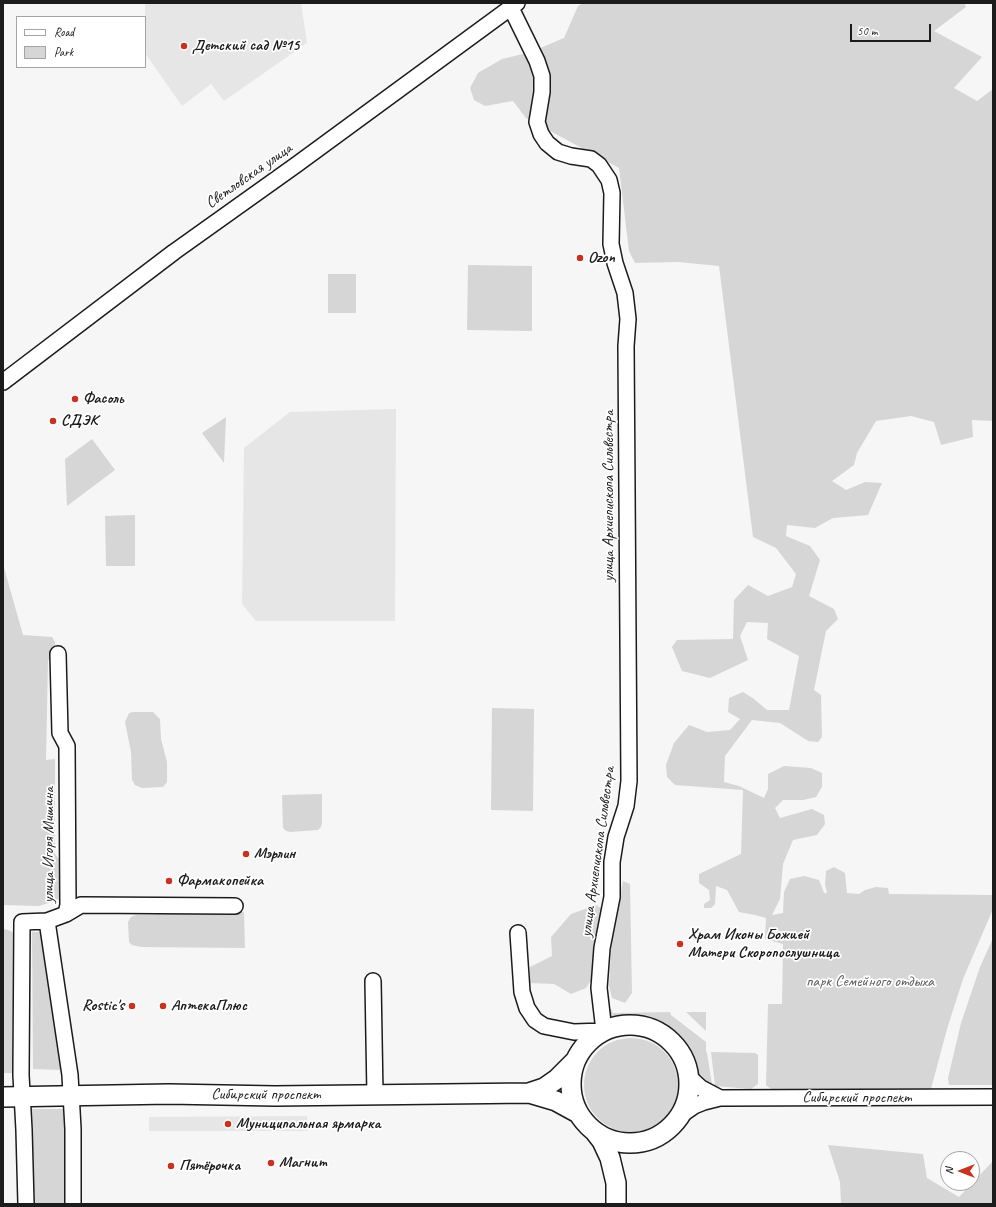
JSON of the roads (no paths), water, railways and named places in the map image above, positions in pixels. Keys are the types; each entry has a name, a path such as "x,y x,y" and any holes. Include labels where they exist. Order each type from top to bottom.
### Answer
{"main road":[{"name":"Сибирский проспект","path":"621,1026 638,1026 656,1031 670,1041 682,1056 686,1064 688,1076 686,1106 672,1126 658,1137 638,1143 618,1142 607,1139 595,1132 578,1113 572,1090 572,1073 575,1061 589,1041 604,1031 621,1026"},
{"path":"529,1094 544,1088 557,1079 575,1061"},
{"name":"Сибирский проспект","path":"3,1097 169,1094 275,1096 529,1094"},
{"path":"529,1094 556,1101 578,1113"},
{"path":"595,1132 602,1141 610,1158 616,1183 616,1204"},
{"path":"616,1183 620,1168 628,1154 638,1143"}],"street":[{"name":"Светловская улица","path":"3,382 186,243 296,165 514,6"},
{"name":"улица Архиепископа Сильвестра","path":"514,6 542,76 542,92 537,122 541,134 547,143 558,152 571,156 591,159 599,165 609,180 612,192 611,244 615,263 625,293 628,319 626,353 629,781 626,806 616,837 612,862 612,897 602,948 598,988 604,1031"},
{"name":"улица Игоря Мишина","path":"58,654 60,733 67,746 68,904 66,914 47,922 70,1075 73,1129 73,1204"},
{"path":"66,914 81,905 235,906"},
{"path":"26,1204 21,1075 22,922 47,922"},
{"path":"518,933 522,992 527,1008 535,1020 544,1026 574,1032 604,1031"},
{"path":"373,981 375,1095"},
{"name":"Сибирский проспект","path":"688,1076 701,1088 720,1098"},
{"name":"Сибирский проспект","path":"681,1115 694,1106 720,1098 993,1097"}],"place":[{"name":"Детский сад №15","path":"184,46"},
{"name":"Ozon","path":"580,258"},
{"name":"Фасоль","path":"75,399"},
{"name":"СДЭК","path":"53,421"},
{"name":"Мэрлин","path":"246,854"},
{"name":"Фармакопейка","path":"169,881"},
{"name":"Храм Иконы Божией Матери Скоропослушница","path":"680,944"},
{"name":"Rostic's","path":"132,1006"},
{"name":"АптекаПлюс","path":"163,1006"},
{"name":"Муниципальная ярмарка","path":"228,1124"},
{"name":"Магнит","path":"271,1163"},
{"name":"Пятёрочка","path":"171,1166"}],"park label":[{"name":"парк Семейного отдыха","path":"870,982"}]}
